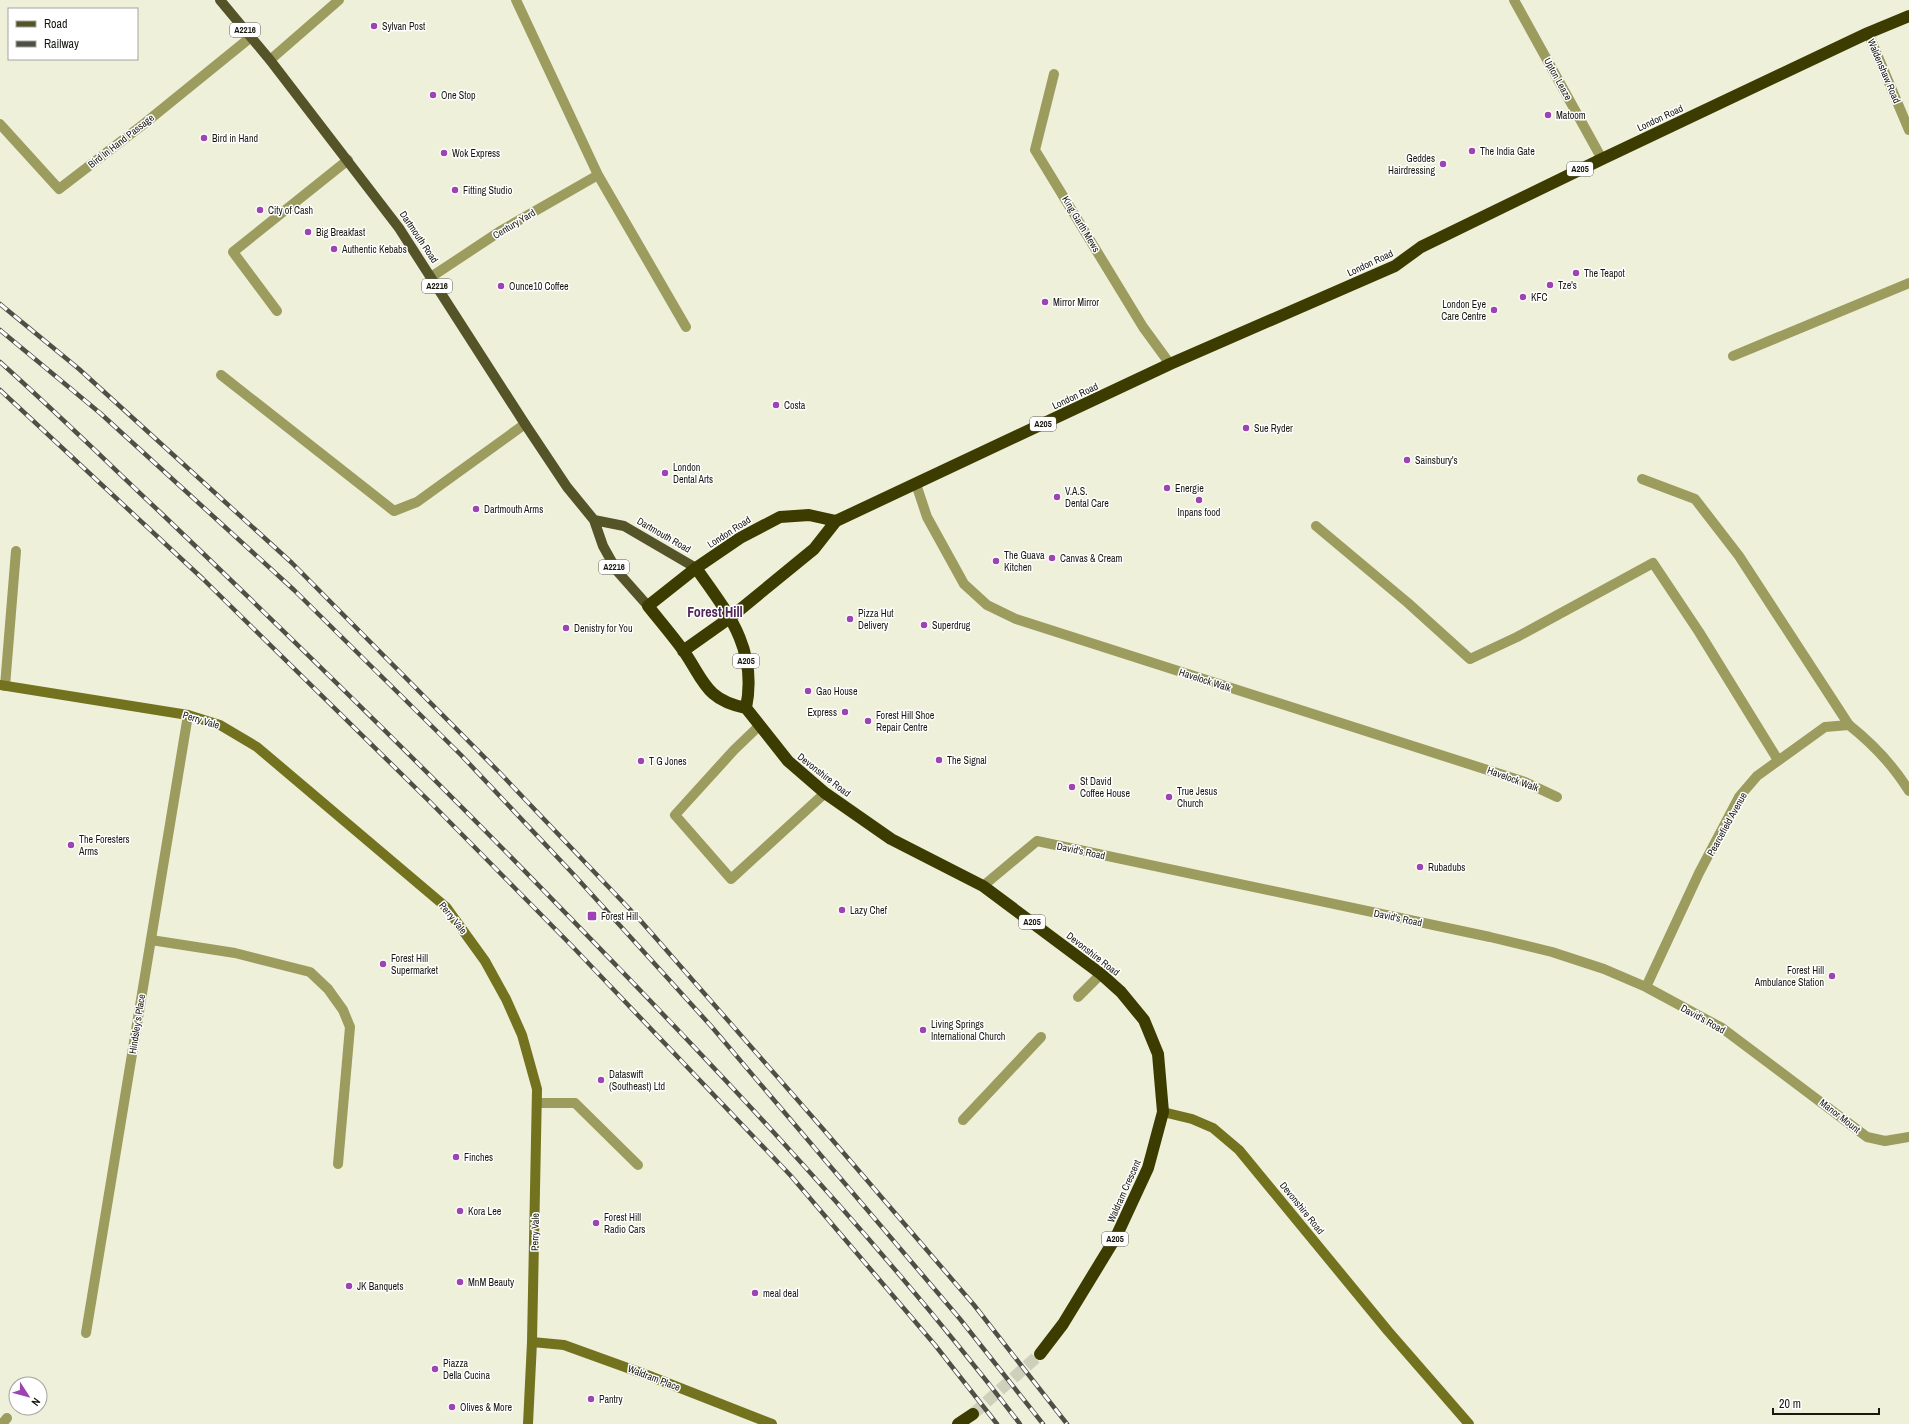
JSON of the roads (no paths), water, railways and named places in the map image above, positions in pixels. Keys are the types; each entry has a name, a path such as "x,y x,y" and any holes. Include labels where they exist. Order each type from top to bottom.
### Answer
{"highway":[{"name":"London Road","path":"683,651 731,617 814,549 836,521 1170,364 1395,266 1421,247 1602,159 1868,33 1909,16"},
{"name":"London Road","path":"648,606 696,568 740,538 780,517 810,514 836,521"},
{"name":"A205","path":"696,568 731,617 741,641 748,668 750,690 746,708"},
{"path":"648,606 683,651 706,688 729,704 746,708"},
{"name":"Devonshire Road","path":"746,708 788,762 825,793 891,839 983,886 1101,974 1121,992 1144,1020 1158,1054 1163,1112"},
{"name":"Waldram Crescent","path":"1040,1354 1063,1324 1116,1237 1148,1168 1163,1112"},
{"path":"958,1424 973,1414"}],"main road":[{"name":"Dartmouth Road","path":"220,0 270,60 399,228 567,487 594,520 603,546 617,572 648,606"},
{"name":"Dartmouth Road","path":"594,520 624,526 696,568"},
{"name":"Perry Vale","path":"2,686 188,715 220,725 257,747 446,907 485,961 506,999 522,1035 537,1088 538,1103 532,1342 528,1424"},
{"name":"Devonshire Road","path":"1163,1112 1192,1119 1213,1128 1239,1150 1388,1331 1469,1424"},
{"name":"Waldram Place","path":"532,1342 564,1345 647,1375 772,1424"}],"street":[{"path":"270,60 339,0"},
{"path":"516,0 598,175 686,327"},
{"name":"Upton Leaze","path":"1514,0 1602,159"},
{"name":"Waldenshaw Road","path":"1868,33 1909,130"},
{"name":"Bird In Hand Passage","path":"0,124 60,189 146,123 251,37"},
{"name":"King Garth Mews","path":"1054,74 1035,150 1143,327 1170,364"},
{"path":"277,312 232,252 348,160"},
{"name":"Century Yard","path":"431,277 502,230 598,175"},
{"path":"1733,356 1909,283"},
{"path":"221,374 394,511 417,502 525,424"},
{"path":"1642,479 1695,499 1739,556 1850,726 1870,742 1898,773 1909,791"},
{"name":"Havelock Walk","path":"916,484 927,516 964,584 987,605 1016,619 1525,782 1557,797"},
{"path":"1316,526 1408,603 1470,659 1517,636 1653,563 1699,632 1778,760"},
{"path":"2,686 16,551"},
{"name":"Hindsley's Place","path":"86,1333 188,715"},
{"path":"759,726 734,750 675,815 731,879 825,793"},
{"name":"Pearcefield Avenue","path":"1646,987 1699,873 1739,797 1756,776 1825,727 1850,726"},
{"name":"David's Road","path":"983,886 1037,842 1490,937 1552,952 1604,969 1646,987 1722,1028 1798,1083"},
{"path":"151,940 235,953 310,972 328,989 343,1010 350,1027 338,1164"},
{"path":"1078,997 1101,974"},
{"path":"963,1120 1041,1037"},
{"name":"Manor Mount","path":"1798,1083 1867,1137 1885,1141 1909,1137"},
{"path":"538,1103 575,1103 638,1165"}],"tunnel":[{"path":"973,1414 1040,1354"}],"railway":[{"path":"0,304 79,369 292,563 500,773 640,920 823,1129 974,1305 1067,1424"},
{"path":"0,330 100,413 294,590 461,755 576,877 711,1026 960,1319 1043,1424"},
{"path":"0,362 162,514 335,681 463,808 639,989 772,1130 836,1202 899,1274 1020,1424"},
{"path":"0,390 203,579 430,802 572,946 791,1176 935,1345 997,1424"}],"place":[{"name":"Sylvan Post","path":"374,26"},
{"name":"One Stop","path":"433,95"},
{"name":"Matoom","path":"1548,115"},
{"name":"Bird in Hand","path":"204,138"},
{"name":"The India Gate","path":"1472,151"},
{"name":"Wok Express","path":"444,153"},
{"name":"Geddes Hairdressing","path":"1443,164"},
{"name":"Fitting Studio","path":"455,190"},
{"name":"City of Cash","path":"260,210"},
{"name":"Big Breakfast","path":"308,232"},
{"name":"Authentic Kebabs","path":"334,249"},
{"name":"The Teapot","path":"1576,273"},
{"name":"Tze's","path":"1550,285"},
{"name":"Ounce10 Coffee","path":"501,286"},
{"name":"KFC","path":"1523,297"},
{"name":"Mirror Mirror","path":"1045,302"},
{"name":"London Eye Care Centre","path":"1494,310"},
{"name":"Costa","path":"776,405"},
{"name":"Sue Ryder","path":"1246,428"},
{"name":"Sainsbury's","path":"1407,460"},
{"name":"London Dental Arts","path":"665,473"},
{"name":"Energie","path":"1167,488"},
{"name":"V.A.S. Dental Care","path":"1057,497"},
{"name":"Inpans food","path":"1199,500"},
{"name":"Dartmouth Arms","path":"476,509"},
{"name":"Canvas & Cream","path":"1052,558"},
{"name":"The Guava Kitchen","path":"996,561"},
{"name":"Pizza Hut Delivery","path":"850,619"},
{"name":"Superdrug","path":"924,625"},
{"name":"Denistry for You","path":"566,628"},
{"name":"Gao House","path":"808,691"},
{"name":"Express","path":"845,712"},
{"name":"Forest Hill Shoe Repair Centre","path":"868,721"},
{"name":"The Signal","path":"939,760"},
{"name":"T G Jones","path":"641,761"},
{"name":"St David Coffee House","path":"1072,787"},
{"name":"True Jesus Church","path":"1169,797"},
{"name":"The Foresters Arms","path":"71,845"},
{"name":"Rubadubs","path":"1420,867"},
{"name":"Lazy Chef","path":"842,910"},
{"name":"Forest Hill","path":"592,916"},
{"name":"Forest Hill Supermarket","path":"383,964"},
{"name":"Forest Hill Ambulance Station","path":"1832,976"},
{"name":"Living Springs International Church","path":"923,1030"},
{"name":"Dataswift (Southeast) Ltd","path":"601,1080"},
{"name":"Finches","path":"456,1157"},
{"name":"Kora Lee","path":"460,1211"},
{"name":"Forest Hill Radio Cars","path":"596,1223"},
{"name":"MnM Beauty","path":"460,1282"},
{"name":"JK Banquets","path":"349,1286"},
{"name":"meal deal","path":"755,1293"},
{"name":"Piazza Della Cucina","path":"435,1369"},
{"name":"Pantry","path":"591,1399"},
{"name":"Olives & More","path":"452,1407"}],"district":[{"name":"Forest Hill","path":"715,612"}]}
